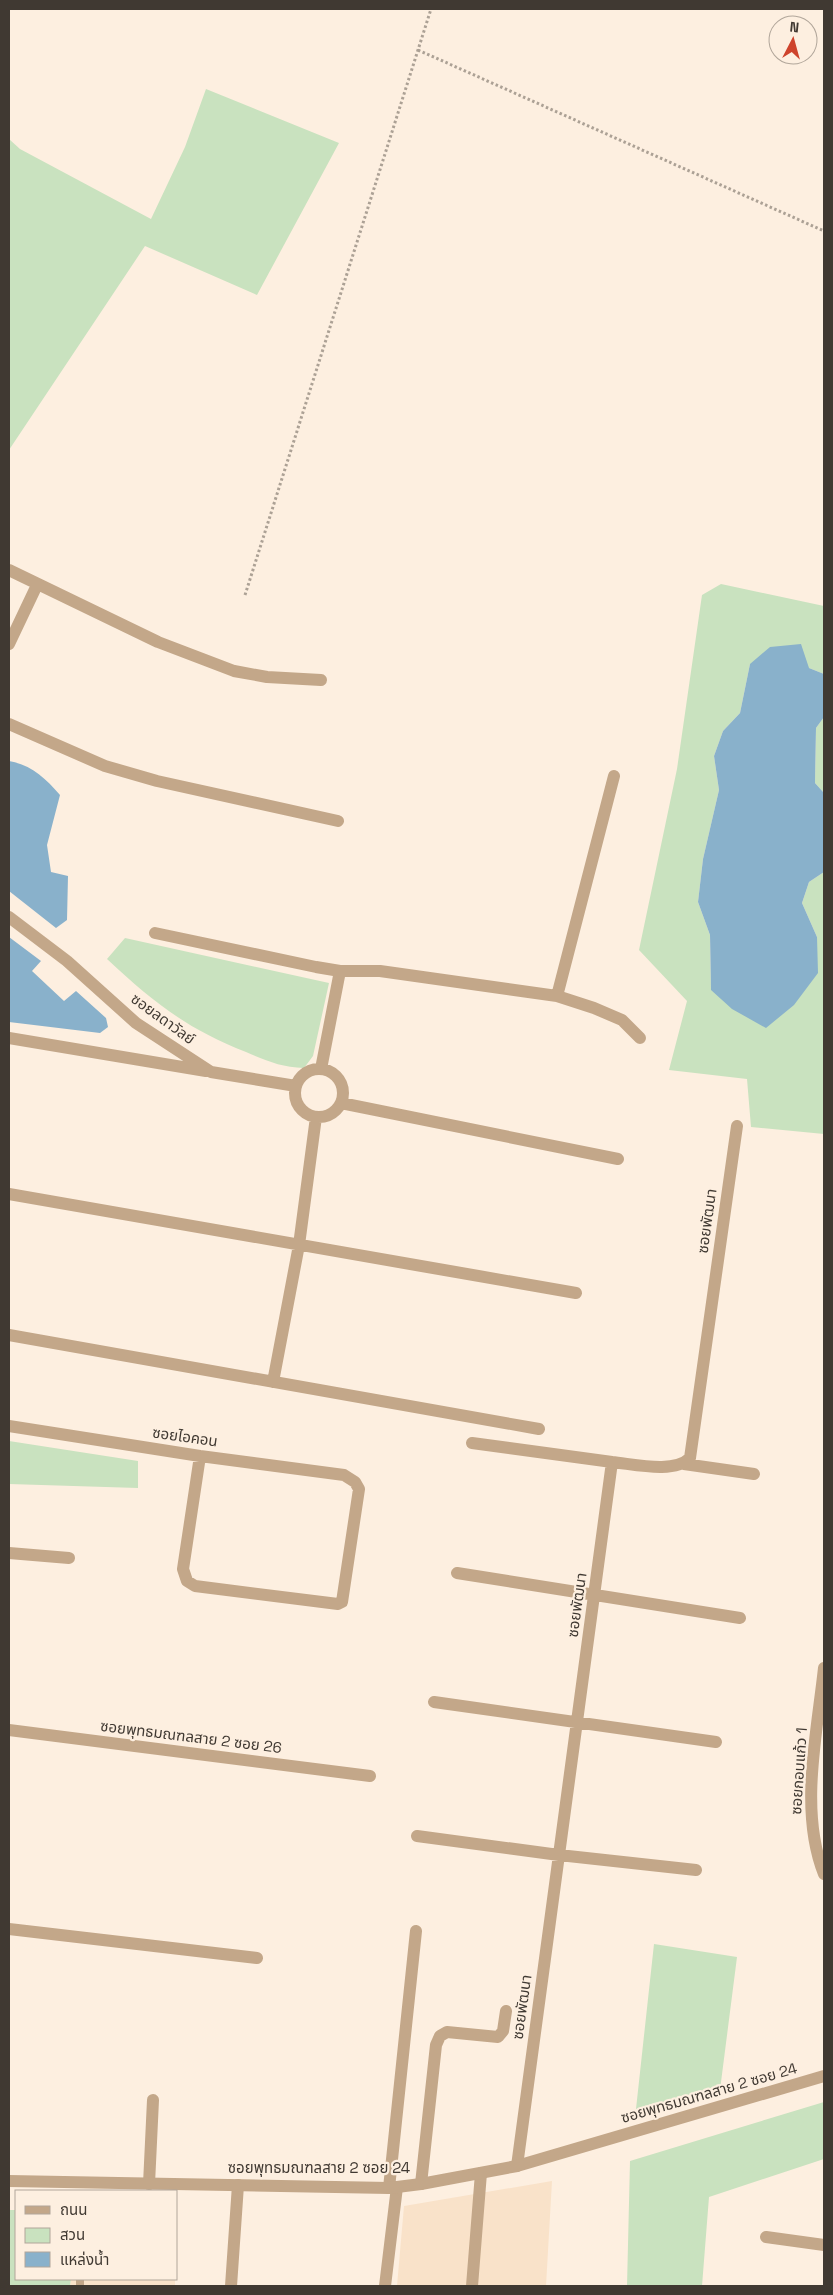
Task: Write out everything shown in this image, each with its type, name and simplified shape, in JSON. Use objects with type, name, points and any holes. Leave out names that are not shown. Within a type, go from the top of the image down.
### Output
[{"type":"street","points":[[9,570],[36,585],[158,642],[234,671],[267,677],[321,680]]},
{"type":"street","points":[[9,644],[36,585]]},
{"type":"street","points":[[9,724],[105,766],[196,790],[338,821]]},
{"type":"street","points":[[557,996],[614,776]]},
{"type":"street","name":"ซอยลดาวัลย์","points":[[9,917],[67,961],[136,1023],[211,1072],[296,1086]]},
{"type":"street","points":[[155,933],[340,971],[380,971],[557,996],[594,1008],[622,1020],[640,1038]]},
{"type":"street","points":[[321,1069],[340,971]]},
{"type":"street","points":[[9,1038],[211,1072]]},
{"type":"street","points":[[321,1069],[329,1071],[338,1079],[343,1096],[341,1104],[328,1115],[316,1117],[302,1110],[297,1102],[296,1086],[302,1076],[309,1071],[321,1069]]},
{"type":"street","points":[[341,1104],[618,1159]]},
{"type":"street","points":[[273,1382],[300,1245],[316,1117]]},
{"type":"street","name":"ซอยพัฒนา","points":[[684,1464],[690,1458],[737,1126]]},
{"type":"street","points":[[9,1194],[576,1293]]},
{"type":"street","points":[[9,1336],[539,1429]]},
{"type":"street","name":"ซอยไอคอน","points":[[9,1426],[200,1456],[344,1475],[355,1482],[359,1489],[342,1602],[338,1604],[195,1586],[187,1581],[183,1569],[200,1456]]},
{"type":"street","points":[[472,1443],[612,1462],[673,1468],[684,1464],[754,1474]]},
{"type":"street","name":"ซอยพัฒนา","points":[[518,2166],[612,1462]]},
{"type":"street","points":[[9,1553],[69,1558]]},
{"type":"street","points":[[457,1573],[740,1618]]},
{"type":"street","name":"ซอยกอบแก้ว 1","points":[[824,1668],[823,1695],[810,1810],[824,1874]]},
{"type":"street","points":[[434,1702],[716,1742]]},
{"type":"street","name":"ซอยพุทธมณฑลสาย 2 ซอย 26","points":[[9,1730],[370,1776]]},
{"type":"street","points":[[417,1836],[559,1855],[696,1870]]},
{"type":"street","points":[[9,1929],[257,1958]]},
{"type":"street","points":[[385,2286],[416,1931]]},
{"type":"street","points":[[421,2184],[436,2045],[440,2036],[447,2032],[498,2038],[503,2031],[506,2012]]},
{"type":"street","name":"ซอยพุทธมณฑลสาย 2 ซอย 24","points":[[9,2181],[85,2187],[149,2184],[170,2188],[238,2185],[393,2187],[421,2184],[518,2166],[824,2076]]},
{"type":"street","points":[[149,2184],[153,2100]]},
{"type":"street","points":[[472,2286],[481,2173]]},
{"type":"street","points":[[231,2286],[238,2185]]},
{"type":"street","points":[[766,2237],[824,2246]]},
{"type":"path","points":[[245,595],[431,9]]},
{"type":"path","points":[[418,50],[824,231]]},
{"type":"shaded area","points":[[552,2181],[546,2286],[397,2286],[404,2206]]},
{"type":"shaded area","points":[[71,2280],[175,2280],[175,2286],[70,2286]]},
{"type":"green space","points":[[206,89],[339,143],[257,295],[145,246],[9,450],[9,139],[20,149],[151,219],[185,147]]},
{"type":"green space","points":[[721,584],[824,606],[824,674],[809,668],[750,664],[740,713],[723,731],[714,756],[719,790],[703,859],[698,902],[710,935],[711,990],[817,937],[802,903],[809,882],[824,872],[824,1134],[751,1127],[747,1079],[669,1070],[687,1001],[639,950],[677,769],[702,595]]},
{"type":"green space","points":[[824,717],[824,793],[815,783],[816,728]]},
{"type":"green space","points":[[125,938],[329,983],[313,1056],[304,1068],[281,1065],[225,1043],[188,1024],[156,1001],[107,959]]},
{"type":"green space","points":[[9,1441],[138,1461],[138,1488],[9,1484]]},
{"type":"green space","points":[[654,1944],[737,1957],[720,2090],[636,2109]]},
{"type":"green space","points":[[824,2102],[824,2159],[709,2197],[702,2286],[627,2286],[630,2161]]},
{"type":"green space","points":[[9,2210],[15,2210],[15,2280],[71,2280],[70,2286],[9,2286]]},
{"type":"water","points":[[801,644],[809,668],[824,674],[824,717],[816,728],[815,783],[824,793],[824,872],[809,882],[802,903],[817,937],[818,973],[794,1005],[766,1028],[732,1009],[711,990],[710,935],[698,902],[703,859],[719,790],[714,756],[723,731],[740,713],[750,664],[770,647]]},
{"type":"water","points":[[9,761],[38,773],[60,795],[47,845],[51,872],[68,876],[67,920],[56,928],[9,891]]},
{"type":"water","points":[[9,937],[41,961],[32,971],[64,1001],[76,991],[106,1018],[108,1027],[100,1033],[9,1022]]}]
